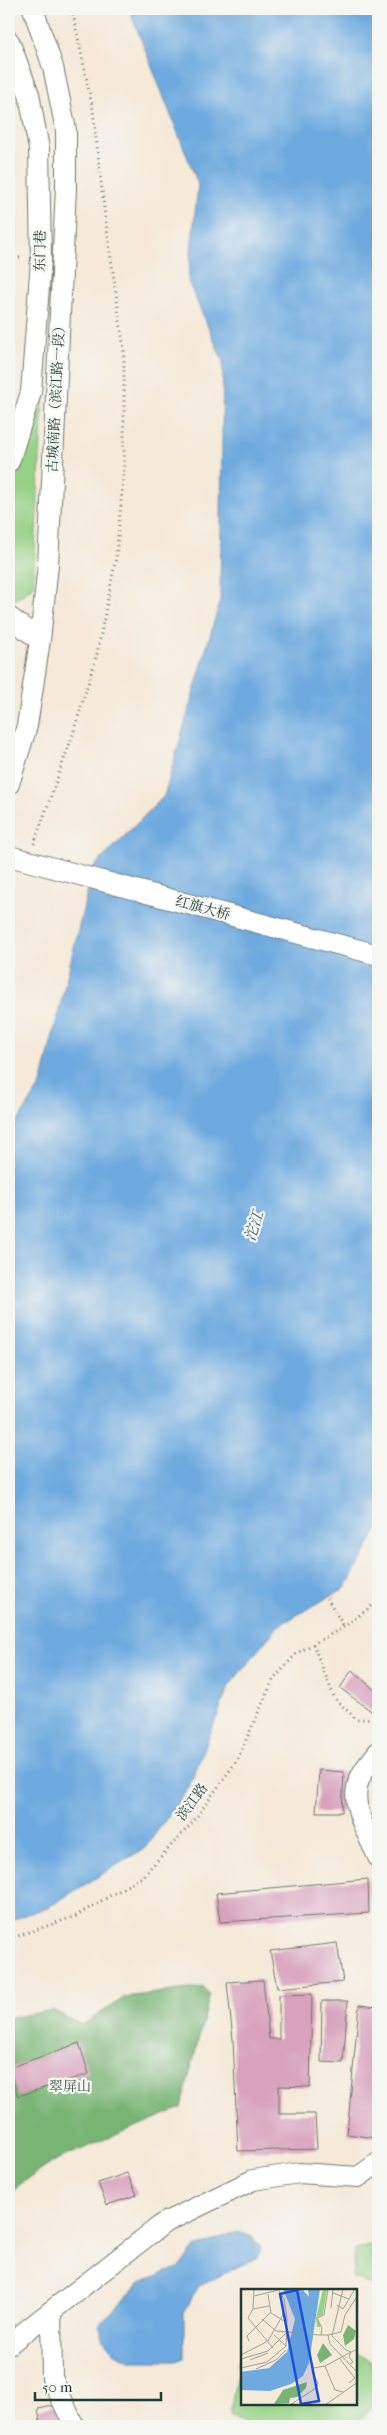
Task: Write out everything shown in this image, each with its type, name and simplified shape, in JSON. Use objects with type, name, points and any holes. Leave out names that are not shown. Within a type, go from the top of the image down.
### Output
[{"type":"street","name":"古城南路（滨江路一段）","points":[[9,784],[28,726],[48,565],[66,198],[66,130],[53,67],[33,9]]},
{"type":"street","name":"东门巷","points":[[9,41],[29,94],[39,149],[41,260],[31,392],[9,462]]},
{"type":"street","points":[[9,617],[40,640]]},
{"type":"street","name":"红旗大桥","points":[[9,856],[378,955]]},
{"type":"street","points":[[378,1752],[361,1775],[355,1796],[360,1816],[378,1857]]},
{"type":"street","points":[[9,2344],[23,2335],[164,2223],[253,2180],[299,2173],[358,2176],[378,2163]]},
{"type":"street","points":[[51,2311],[52,2378],[74,2426]]},
{"type":"path","points":[[28,861],[73,734],[97,654],[116,558],[124,468],[124,350],[104,208],[94,110],[72,9]]},
{"type":"path","points":[[328,1598],[344,1627]]},
{"type":"path","name":"滨江路","points":[[9,1939],[76,1916],[142,1877],[193,1822],[236,1760],[273,1680],[297,1653],[344,1627],[378,1601]]},
{"type":"path","points":[[314,1644],[335,1700],[357,1720],[378,1717]]},
{"type":"green space","points":[[43,401],[33,587],[13,601],[9,599],[9,486],[19,466]]},
{"type":"green space","name":"翠屏山","points":[[203,1987],[210,1994],[181,2108],[58,2159],[19,2185],[9,2200],[9,2018],[52,2010],[82,2025],[125,1997]]},
{"type":"green space","points":[[378,2243],[378,2287],[352,2278],[355,2250]]},
{"type":"green space","points":[[357,2354],[369,2360],[378,2389],[378,2402],[353,2426],[251,2426],[230,2415],[239,2360],[241,2359],[241,2405],[357,2405]]},
{"type":"water","name":"沱江","points":[[129,9],[378,9],[378,1529],[346,1587],[278,1626],[229,1686],[189,1787],[145,1848],[50,1906],[9,1921],[9,1135],[41,1085],[93,868],[164,796],[220,601],[223,361],[188,281],[198,184]]},
{"type":"water","points":[[237,2231],[252,2237],[261,2248],[258,2257],[197,2287],[184,2314],[184,2358],[176,2361],[130,2361],[114,2352],[102,2338],[100,2324],[142,2281],[178,2268],[195,2248]]},
{"type":"building","points":[[352,1670],[378,1693],[378,1708],[374,1713],[340,1688]]},
{"type":"building","points":[[319,1770],[344,1772],[342,1812],[316,1812]]},
{"type":"building","points":[[368,1879],[369,1913],[220,1922],[216,1893]]},
{"type":"building","points":[[337,1943],[343,1982],[277,1988],[270,1951]]},
{"type":"building","points":[[263,1980],[269,2039],[279,2039],[279,1995],[312,1994],[310,2087],[279,2086],[279,2114],[315,2114],[317,2149],[238,2151],[233,2040],[227,1982]]},
{"type":"building","points":[[322,2001],[348,2001],[343,2063],[321,2062]]},
{"type":"building","points":[[359,2005],[378,2007],[378,2106],[376,2138],[347,2134]]},
{"type":"building","points":[[79,2043],[89,2074],[18,2096],[9,2068]]},
{"type":"building","points":[[127,2173],[137,2195],[107,2205],[98,2183]]},
{"type":"building","points":[[64,2404],[68,2426],[41,2426],[38,2409]]}]
